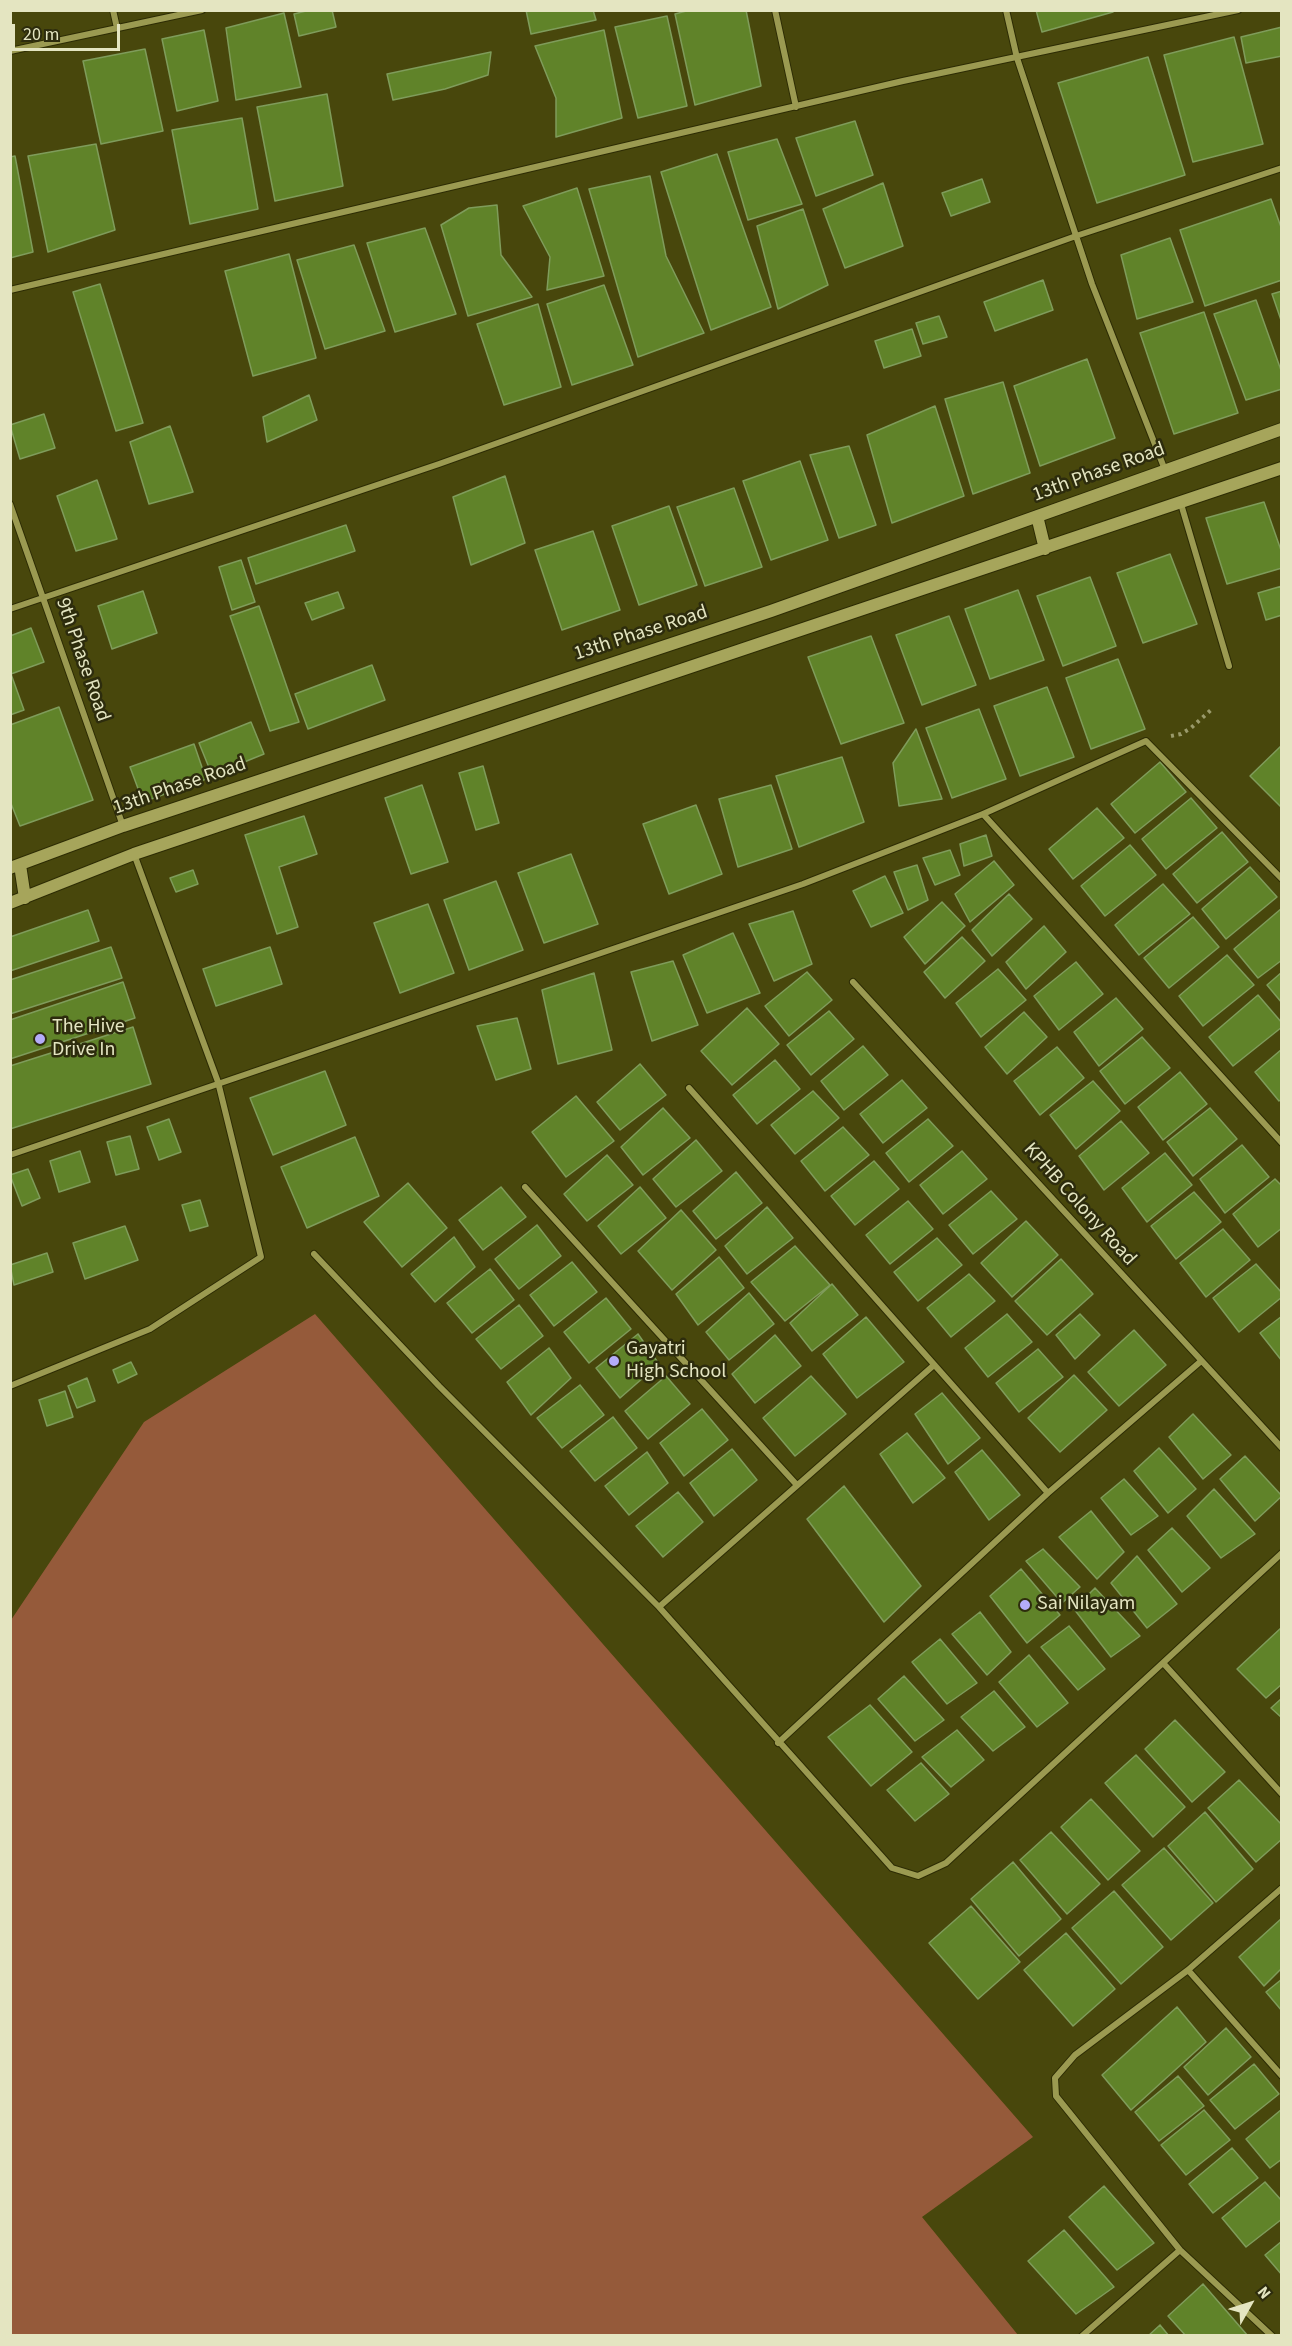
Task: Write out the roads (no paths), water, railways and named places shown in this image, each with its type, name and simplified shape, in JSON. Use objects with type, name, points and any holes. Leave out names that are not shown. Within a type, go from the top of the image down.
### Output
[{"type":"street","points":[[113,10],[117,28]]},
{"type":"street","points":[[10,51],[202,10]]},
{"type":"street","points":[[775,10],[796,107]]},
{"type":"street","points":[[1006,10],[1017,58],[1092,284],[1165,470]]},
{"type":"street","points":[[10,290],[796,107],[1238,10]]},
{"type":"street","points":[[10,609],[439,464],[1076,236],[1281,168]]},
{"type":"street","name":"13th Phase Road","points":[[15,867],[123,826],[771,611],[1281,429]]},
{"type":"street","points":[[10,903],[134,854],[1180,504],[1281,468]]},
{"type":"street","name":"9th Phase Road","points":[[10,504],[123,826]]},
{"type":"street","points":[[1180,504],[1229,666]]},
{"type":"street","points":[[1037,516],[1045,549]]},
{"type":"street","points":[[10,1155],[218,1082],[803,884],[983,814],[1146,741],[1281,879]]},
{"type":"street","points":[[983,814],[1281,1143]]},
{"type":"street","points":[[10,1386],[150,1329],[261,1257],[218,1082],[134,854]]},
{"type":"street","points":[[15,867],[25,898]]},
{"type":"street","name":"KPHB Colony Road","points":[[853,982],[1281,1448]]},
{"type":"street","points":[[688,1088],[1048,1493]]},
{"type":"street","points":[[525,1187],[796,1484]]},
{"type":"street","points":[[314,1254],[439,1386],[659,1607],[892,1868],[918,1876],[946,1863],[1164,1664],[1281,1553]]},
{"type":"street","points":[[778,1743],[1048,1493],[1200,1362]]},
{"type":"street","points":[[659,1607],[796,1484],[934,1365]]},
{"type":"street","points":[[1164,1664],[1281,1794]]},
{"type":"street","points":[[1272,2336],[1180,2250],[1056,2096],[1055,2078],[1075,2055],[1188,1970],[1281,1888]]},
{"type":"street","points":[[1188,1970],[1281,2076]]},
{"type":"street","points":[[1082,2336],[1180,2250]]},
{"type":"place","name":"The Hive Drive In","points":[[40,1039]]},
{"type":"place","name":"Gayatri High School","points":[[614,1361]]},
{"type":"place","name":"Sai Nilayam","points":[[1025,1605]]}]
